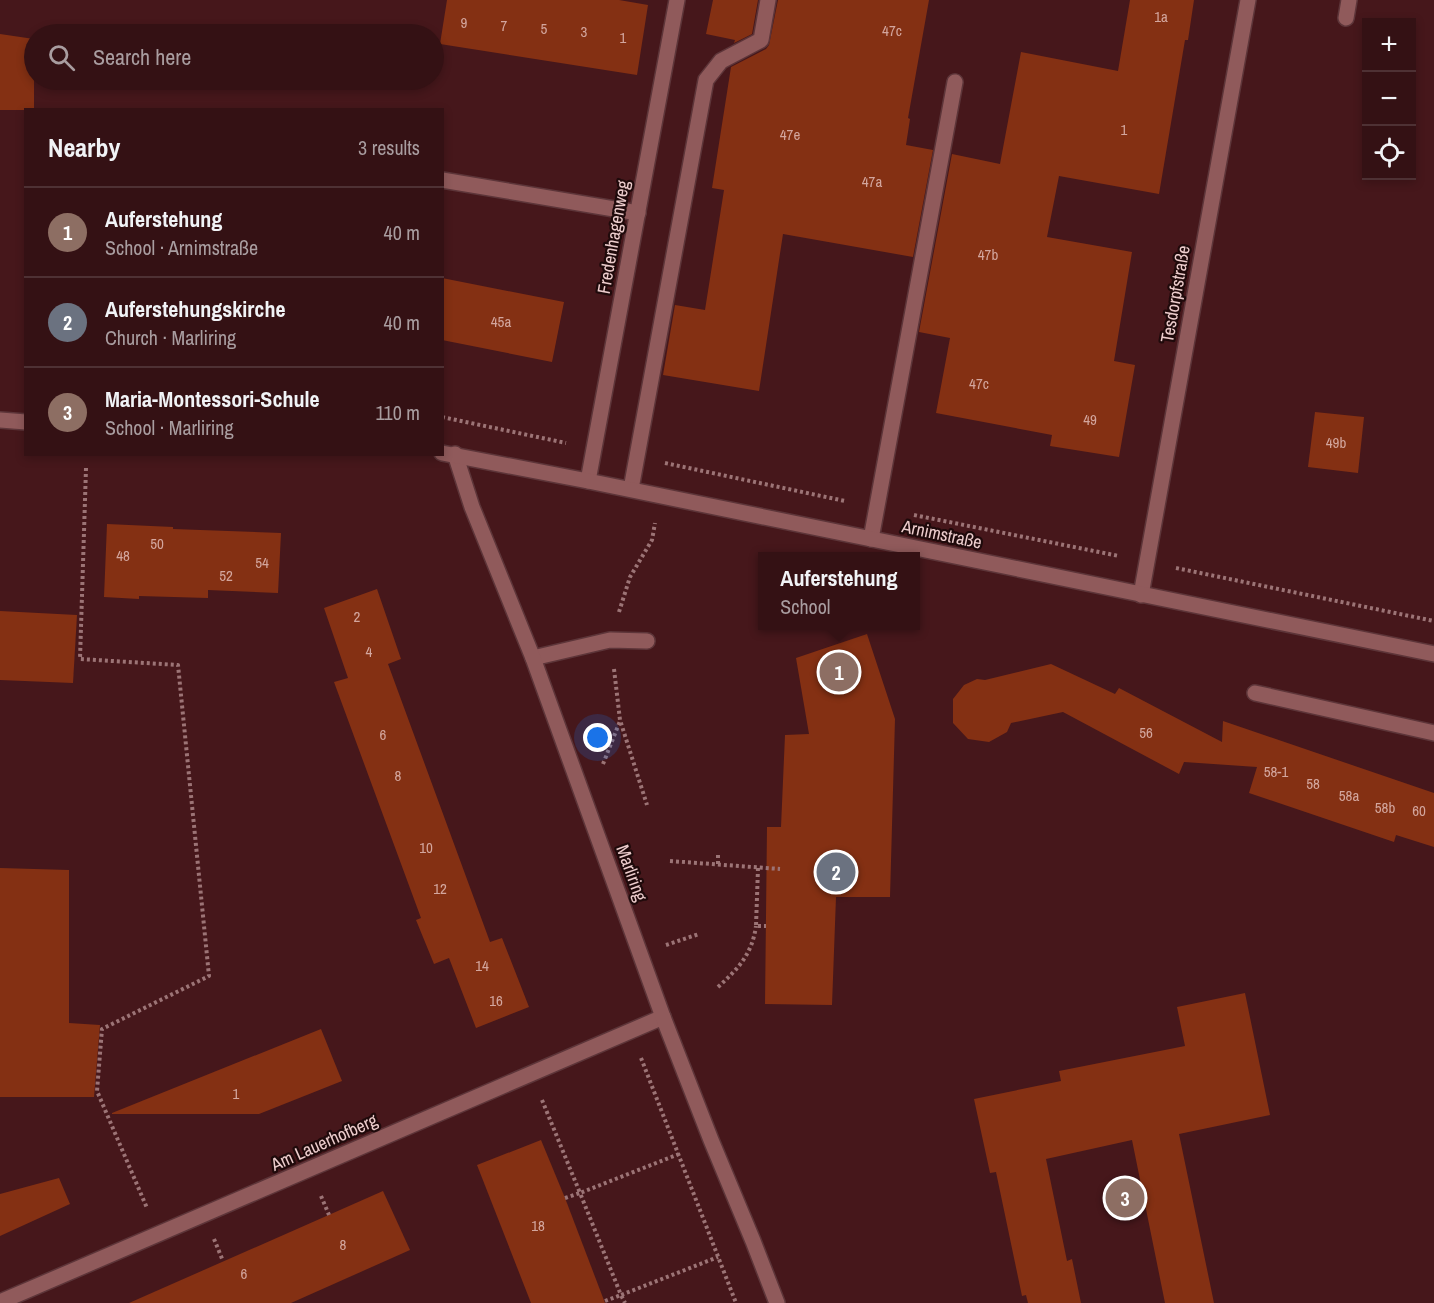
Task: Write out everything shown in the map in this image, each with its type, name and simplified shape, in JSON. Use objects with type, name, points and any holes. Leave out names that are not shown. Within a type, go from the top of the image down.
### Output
[{"type":"street","name":"Fredenhagenweg","points":[[588,481],[677,0]]},
{"type":"street","points":[[631,489],[706,80],[721,61],[761,40],[768,0]]},
{"type":"street","name":"Tesdorpfstraße","points":[[1141,595],[1248,0]]},
{"type":"street","points":[[1346,18],[1349,0]]},
{"type":"street","points":[[871,539],[955,82]]},
{"type":"street","points":[[444,180],[638,213]]},
{"type":"street","points":[[0,420],[24,422]]},
{"type":"street","name":"Arnimstraße","points":[[449,454],[631,489],[1434,654]]},
{"type":"street","name":"Marliring","points":[[449,454],[533,658],[663,1017],[777,1303]]},
{"type":"street","points":[[533,658],[610,640],[646,640]]},
{"type":"street","points":[[1255,693],[1434,733]]},
{"type":"street","name":"Am Lauerhofberg","points":[[0,1302],[663,1017]]},
{"type":"path","points":[[444,417],[594,449]]},
{"type":"path","points":[[637,457],[1434,621]]},
{"type":"path","points":[[86,468],[80,659],[178,665],[208,964],[209,976],[102,1029],[98,1091],[158,1234]]},
{"type":"path","points":[[647,805],[620,720],[610,640],[630,577],[652,540],[660,496]]},
{"type":"path","points":[[718,852],[718,864]]},
{"type":"path","points":[[670,861],[780,869]]},
{"type":"path","points":[[718,987],[732,975],[748,954],[754,940],[758,868]]},
{"type":"path","points":[[756,926],[766,926]]},
{"type":"path","points":[[663,1017],[638,1050],[736,1303]]},
{"type":"path","points":[[531,1072],[625,1303]]},
{"type":"path","points":[[565,1198],[679,1154]]},
{"type":"path","points":[[605,1301],[718,1257]]},
{"type":"building","points":[[447,0],[619,0],[648,5],[637,75],[444,45],[443,24]]},
{"type":"building","points":[[713,0],[758,0],[752,34],[734,43],[735,40],[706,34]]},
{"type":"building","points":[[778,0],[929,0],[908,118],[910,119],[906,145],[933,150],[913,257],[783,234],[759,391],[663,375],[675,305],[705,310],[724,190],[712,188],[731,67],[766,49],[769,45]]},
{"type":"building","points":[[1130,0],[1194,0],[1159,194],[1059,176],[1047,237],[1132,252],[1114,361],[1135,365],[1119,457],[1050,446],[1052,435],[936,413],[950,338],[919,332],[952,154],[1000,164],[1021,52],[1118,71]]},
{"type":"building","points":[[0,34],[24,38],[24,90],[34,90],[34,108],[0,110]]},
{"type":"building","points":[[444,278],[564,302],[552,362],[444,340]]},
{"type":"building","points":[[1315,412],[1364,417],[1358,473],[1308,467]]},
{"type":"building","points":[[107,524],[281,533],[278,593],[208,590],[208,598],[104,597]]},
{"type":"building","points":[[377,589],[401,659],[388,664],[490,942],[502,938],[529,1007],[476,1028],[449,958],[434,964],[416,920],[421,918],[334,682],[348,678],[324,608]]},
{"type":"building","points":[[0,611],[77,615],[73,683],[0,680]]},
{"type":"building","points":[[867,634],[895,719],[890,897],[836,897],[832,1005],[765,1004],[767,827],[781,827],[785,735],[809,734],[796,658]]},
{"type":"building","points":[[1051,664],[1115,694],[1119,688],[1222,742],[1223,721],[1434,793],[1434,847],[1396,835],[1394,842],[1249,793],[1257,767],[1184,762],[1179,774],[1063,712],[1011,723],[1007,732],[989,742],[968,739],[953,723],[953,699],[964,685],[977,679],[985,680]]},
{"type":"building","points":[[0,868],[69,870],[69,1023],[100,1025],[94,1097],[0,1097]]},
{"type":"building","points":[[1245,993],[1270,1115],[1179,1134],[1214,1303],[1165,1303],[1132,1140],[1046,1159],[1067,1261],[1072,1259],[1081,1303],[1028,1303],[1026,1295],[1022,1296],[996,1172],[990,1173],[974,1099],[1061,1081],[1059,1071],[1185,1046],[1177,1007]]},
{"type":"building","points":[[321,1029],[342,1081],[259,1114],[112,1114],[112,1113]]},
{"type":"building","points":[[541,1140],[605,1303],[531,1303],[477,1165]]},
{"type":"building","points":[[59,1178],[70,1204],[0,1236],[0,1194]]},
{"type":"building","points":[[383,1191],[410,1250],[291,1303],[129,1303]]},
{"type":"place","name":"Auferstehung","points":[[839,672]]},
{"type":"place","name":"Auferstehungskirche","points":[[836,872]]},
{"type":"place","name":"Maria-Montessori-Schule","points":[[1125,1198]]}]
